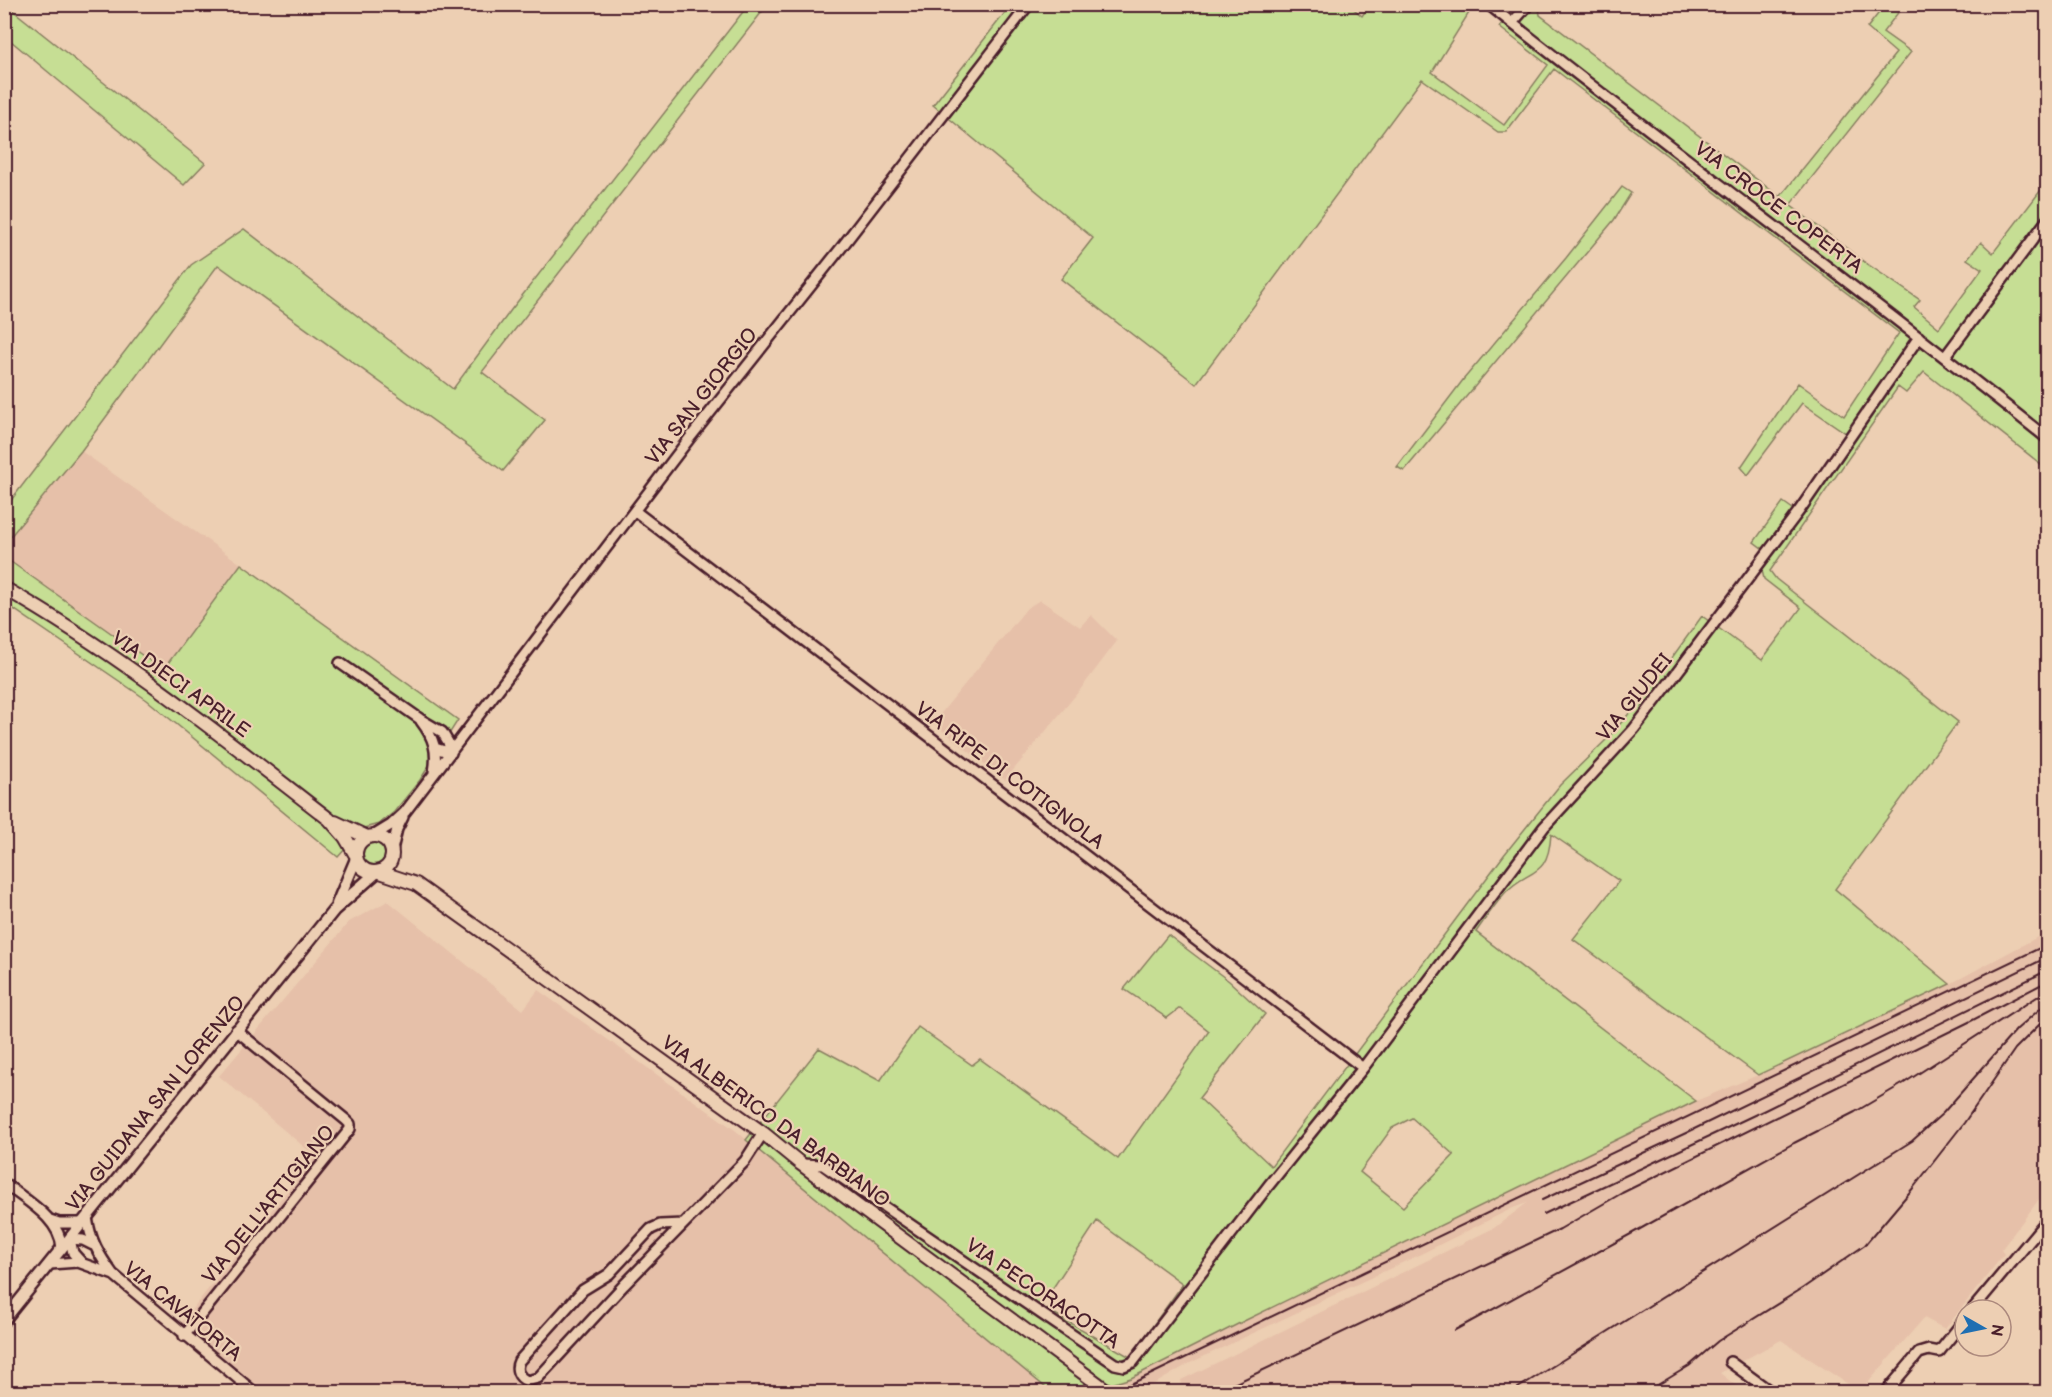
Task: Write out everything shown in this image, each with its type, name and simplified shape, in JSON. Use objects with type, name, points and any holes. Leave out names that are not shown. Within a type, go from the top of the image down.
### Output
[{"type":"main road","name":"VIA DIECI APRILE","points":[[4,588],[34,605],[182,705],[329,819],[345,837],[356,857]]},
{"type":"main road","name":"VIA DIECI APRILE","points":[[329,819],[370,836]]},
{"type":"main road","points":[[370,836],[385,839],[392,852],[389,865],[378,872],[366,871],[358,864],[356,857],[358,844],[370,836]]},
{"type":"main road","name":"VIA ALBERICO DA BARBIANO","points":[[392,852],[416,884],[763,1133],[801,1164],[1106,1390]]},
{"type":"main road","name":"VIA ALBERICO DA BARBIANO","points":[[378,872],[416,884]]},
{"type":"street","name":"VIA SAN GIORGIO","points":[[370,836],[391,825],[405,812],[635,511],[1029,4]]},
{"type":"street","name":"VIA CROCE COPERTA","points":[[1488,4],[1602,95],[1946,357],[2048,439]]},
{"type":"street","points":[[1512,23],[1529,4]]},
{"type":"street","points":[[1946,357],[2048,219]]},
{"type":"street","name":"VIA GIUDEI","points":[[1363,1068],[1544,827],[1634,729],[1663,692],[1799,511],[1919,337]]},
{"type":"street","name":"VIA RIPE DI COTIGNOLA","points":[[635,511],[1363,1068]]},
{"type":"street","points":[[340,663],[442,732],[456,735],[467,732]]},
{"type":"street","points":[[420,719],[432,736],[435,748],[433,776]]},
{"type":"street","points":[[442,732],[451,753]]},
{"type":"street","points":[[435,748],[451,753]]},
{"type":"street","name":"VIA SAN GIORGIO","points":[[392,852],[397,829],[405,812]]},
{"type":"street","points":[[334,910],[356,857]]},
{"type":"street","points":[[334,910],[378,872]]},
{"type":"street","name":"VIA GUIDANA SAN LORENZO","points":[[4,1320],[334,910]]},
{"type":"street","name":"VIA DELL'ARTIGIANO","points":[[184,1336],[350,1129],[348,1122],[236,1030]]},
{"type":"street","name":"VIA PECORACOTTA","points":[[801,1164],[823,1165],[1115,1364],[1124,1366],[1136,1359],[1269,1185],[1363,1068]]},
{"type":"street","points":[[683,1224],[651,1229],[609,1274],[583,1290],[519,1361],[517,1369],[520,1376],[527,1381],[538,1378],[745,1161],[763,1133]]},
{"type":"street","points":[[4,1183],[50,1220],[60,1235],[62,1248]]},
{"type":"street","points":[[1982,1298],[2048,1219]]},
{"type":"street","points":[[50,1220],[58,1223],[85,1220],[93,1245],[114,1275]]},
{"type":"street","points":[[82,1263],[73,1253],[70,1239],[83,1240],[93,1245]]},
{"type":"street","name":"VIA CAVATORTA","points":[[50,1264],[82,1263],[114,1275],[184,1336],[254,1392]]},
{"type":"street","points":[[1886,1392],[1919,1353],[1929,1350],[1939,1352],[1953,1334]]},
{"type":"street","points":[[1730,1362],[1771,1392]]},
{"type":"shaded area","points":[[81,451],[241,564],[164,670],[5,557],[5,543]]},
{"type":"shaded area","points":[[1040,600],[1080,627],[1091,615],[1117,641],[1080,690],[1005,780],[933,723],[1027,608]]},
{"type":"shaded area","points":[[388,901],[523,1010],[538,990],[735,1130],[1051,1392],[265,1392],[181,1323],[315,1156],[219,1076],[349,922]]},
{"type":"shaded area","points":[[2047,932],[2047,1194],[2043,1194],[2001,1250],[2004,1254],[1969,1298],[1953,1298],[1953,1319],[1945,1329],[1924,1318],[1860,1392],[1781,1340],[1720,1373],[1744,1392],[1183,1392],[1181,1380],[1494,1228],[1527,1203],[1190,1363],[1141,1392],[1129,1392],[1115,1383],[1131,1378],[1696,1101],[1758,1075],[1950,984]]},
{"type":"green space","points":[[749,4],[765,8],[482,372],[545,420],[503,471],[218,265],[81,451],[5,543],[5,508],[191,265],[244,229],[453,389],[511,310]]},
{"type":"green space","points":[[1348,4],[1362,16],[1370,5],[1468,5],[1472,8],[1432,72],[1504,125],[1548,65],[1499,27],[1517,5],[1541,5],[1540,15],[1780,197],[1896,53],[1867,28],[1885,5],[1904,5],[1883,32],[1911,52],[1790,205],[1863,261],[1920,300],[1914,307],[1939,328],[1982,269],[1967,259],[1981,242],[1993,253],[2047,182],[2047,469],[1924,372],[1906,393],[1898,387],[1770,571],[1776,579],[1958,722],[1835,889],[1950,984],[1758,1075],[1573,939],[1619,881],[1551,834],[1546,859],[1541,867],[1504,894],[1476,932],[1696,1101],[1131,1378],[1097,1392],[1051,1392],[746,1140],[819,1048],[880,1081],[918,1027],[972,1065],[980,1059],[1118,1159],[1209,1031],[1180,1008],[1167,1018],[1124,989],[1168,935],[1229,981],[1265,1014],[1199,1098],[1271,1166],[1504,855],[1560,785],[1608,738],[1645,695],[1702,616],[1762,660],[1801,608],[1764,579],[1762,570],[1771,555],[1754,542],[1783,502],[1793,509],[1847,434],[1802,403],[1748,475],[1741,467],[1798,383],[1844,416],[1899,333],[1554,69],[1506,132],[1498,132],[1422,79],[1196,384],[1061,279],[1093,238],[933,105],[1011,5]],"holes":[[[1412,1118],[1454,1155],[1403,1207],[1360,1172],[1392,1128]],[[1097,1221],[1183,1284],[1130,1357],[1041,1306]]]},
{"type":"green space","points":[[4,5],[205,163],[184,185],[5,36]]},
{"type":"green space","points":[[1622,187],[1631,193],[1614,220],[1404,471],[1397,467],[1463,380],[1566,258]]},
{"type":"green space","points":[[4,557],[163,670],[241,564],[458,720],[420,780],[394,812],[379,824],[364,828],[338,857],[147,700],[5,603]]},
{"type":"green space","points":[[373,842],[381,846],[385,854],[381,862],[373,866],[365,862],[361,854],[365,846]]},
{"type":"railway","points":[[1114,1392],[2048,944]]},
{"type":"railway","points":[[1542,1200],[1686,1133],[2048,957]]},
{"type":"railway","points":[[1544,1214],[1765,1110],[2048,970]]},
{"type":"railway","points":[[1217,1392],[1560,1229],[1622,1193],[2048,981]]},
{"type":"railway","points":[[1455,1330],[1794,1143],[1855,1112],[2040,995]]},
{"type":"railway","points":[[1518,1388],[1912,1141],[1943,1113],[2017,1029],[2048,1002]]},
{"type":"railway","points":[[1646,1392],[1689,1366],[1718,1341],[1803,1288],[1865,1245],[1964,1123],[2015,1049],[2048,1016]]}]
